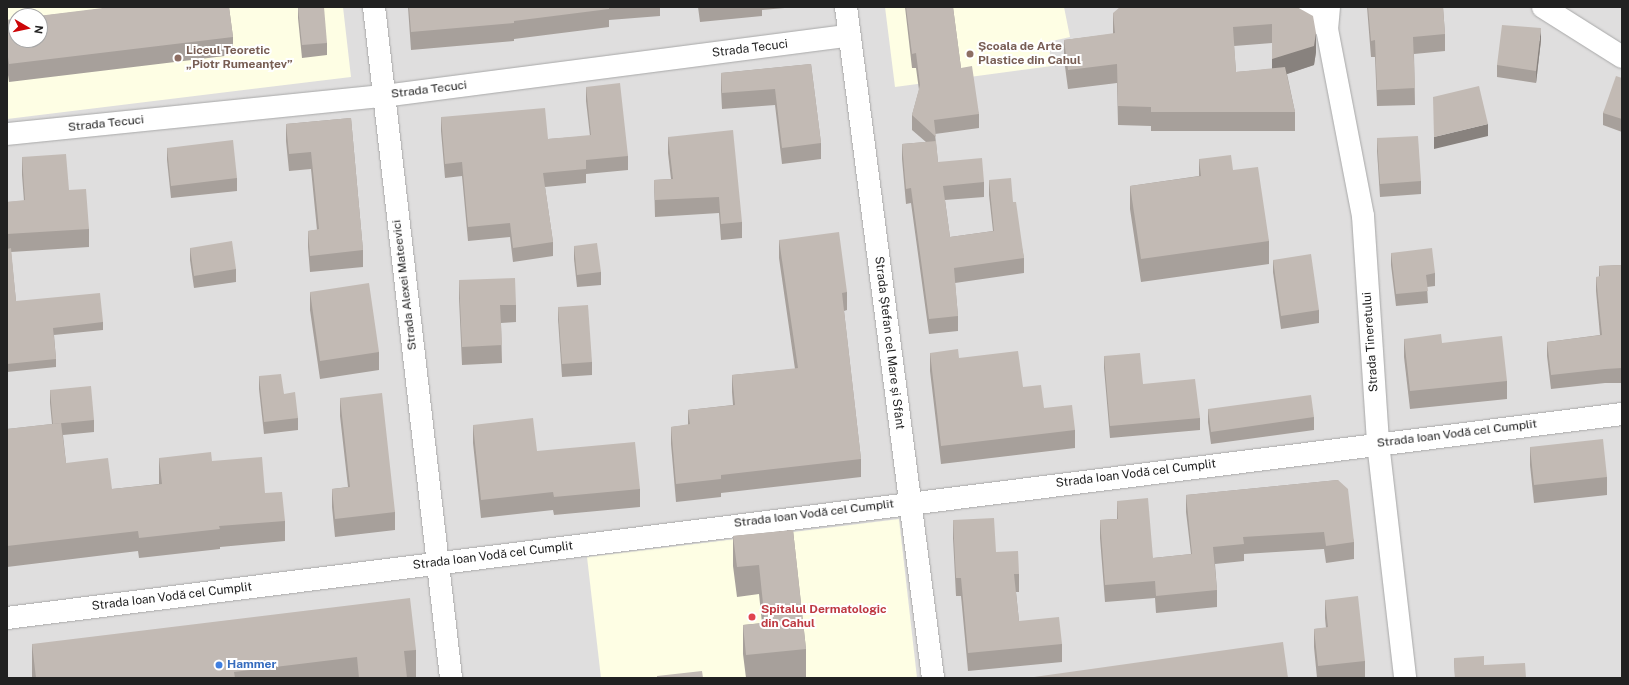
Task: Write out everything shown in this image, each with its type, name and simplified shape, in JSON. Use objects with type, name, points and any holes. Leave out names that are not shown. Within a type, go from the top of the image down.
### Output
[{"type":"street","name":"Strada Alexei Mateevici","points":[[374,7],[451,678]]},
{"type":"street","name":"Strada Ștefan cel Mare și Sfânt","points":[[846,7],[933,678]]},
{"type":"street","points":[[1307,7],[1327,29]]},
{"type":"street","name":"Strada Tineretului","points":[[1329,7],[1327,29],[1363,216],[1378,443],[1392,553],[1405,678]]},
{"type":"street","points":[[1543,7],[1622,57]]},
{"type":"street","name":"Strada Tecuci","points":[[7,134],[384,96],[849,36]]},
{"type":"street","name":"Strada Ioan Vodă cel Cumplit","points":[[7,618],[910,502],[1622,414]]},
{"type":"shaded area","points":[[7,7],[1622,7],[1622,678],[7,678]]},
{"type":"shaded area","name":"Liceul Teoretic „Piotr Rumeanțev”","points":[[7,7],[343,7],[351,77],[7,119]]},
{"type":"shaded area","name":"Școala de Arte Plastice din Cahul","points":[[885,7],[1064,7],[1070,37],[1048,42],[1052,66],[895,87]]},
{"type":"shaded area","name":"Spitalul Dermatologic din Cahul","points":[[899,519],[917,678],[601,678],[587,557]]},
{"type":"building","points":[[111,7],[229,7],[233,37],[9,64],[7,50],[7,20],[8,48],[48,48],[48,15]]},
{"type":"building","points":[[298,7],[324,7],[327,43],[302,45]]},
{"type":"building","points":[[409,7],[609,7],[609,9],[514,21],[514,23],[411,32]]},
{"type":"building","points":[[906,7],[953,7],[961,68],[972,66],[979,114],[934,120],[936,137],[912,115],[920,85],[916,53],[912,54]]},
{"type":"building","points":[[1120,7],[1297,7],[1313,16],[1316,33],[1314,46],[1272,59],[1272,24],[1233,27],[1236,72],[1285,67],[1295,112],[1151,112],[1151,107],[1118,106],[1117,64],[1068,70],[1064,40],[1115,33],[1113,13]]},
{"type":"building","points":[[1368,7],[1443,7],[1445,34],[1413,37],[1415,88],[1377,90],[1375,40],[1371,41]]},
{"type":"building","points":[[1502,25],[1541,28],[1536,71],[1497,65]]},
{"type":"building","points":[[811,64],[821,143],[782,148],[775,89],[722,93],[721,73]]},
{"type":"building","points":[[1616,76],[1622,78],[1622,119],[1603,113]]},
{"type":"building","points":[[620,83],[628,156],[586,160],[586,169],[543,173],[553,242],[513,248],[510,223],[468,227],[462,162],[445,164],[441,117],[545,108],[548,139],[591,135],[586,87]]},
{"type":"building","points":[[1479,86],[1488,124],[1434,137],[1433,97]]},
{"type":"building","points":[[351,118],[363,250],[310,256],[308,231],[319,229],[311,152],[289,154],[286,124]]},
{"type":"building","points":[[733,130],[742,222],[721,224],[719,197],[655,200],[654,180],[673,179],[668,137]]},
{"type":"building","points":[[1418,136],[1421,181],[1380,184],[1377,138]]},
{"type":"building","points":[[233,140],[237,178],[171,186],[167,148]]},
{"type":"building","points":[[936,141],[938,162],[982,158],[984,182],[943,186],[950,237],[994,231],[989,180],[1011,178],[1013,202],[1016,202],[1024,258],[954,268],[958,316],[929,319],[911,188],[906,189],[902,144]]},
{"type":"building","points":[[66,154],[69,190],[86,189],[89,229],[7,234],[7,202],[25,200],[22,157]]},
{"type":"building","points":[[1231,155],[1233,170],[1258,167],[1269,241],[1141,259],[1130,186],[1201,176],[1199,159]]},
{"type":"building","points":[[839,232],[847,292],[842,293],[861,459],[721,475],[721,479],[676,484],[671,427],[690,424],[688,410],[735,405],[732,375],[798,368],[779,240]]},
{"type":"building","points":[[232,241],[236,269],[194,276],[190,248]]},
{"type":"building","points":[[597,243],[601,272],[577,275],[574,246]]},
{"type":"building","points":[[11,248],[16,301],[100,293],[103,322],[53,328],[56,359],[7,364],[7,249]]},
{"type":"building","points":[[1432,248],[1435,273],[1426,275],[1428,291],[1396,294],[1391,253]]},
{"type":"building","points":[[1311,254],[1319,310],[1281,316],[1273,260]]},
{"type":"building","points":[[1622,265],[1622,368],[1551,375],[1547,342],[1602,335],[1596,277],[1600,276],[1599,266]]},
{"type":"building","points":[[515,278],[516,305],[500,305],[502,345],[462,347],[459,280]]},
{"type":"building","points":[[369,283],[379,352],[320,361],[310,292]]},
{"type":"building","points":[[588,305],[592,362],[562,364],[558,307]]},
{"type":"building","points":[[1441,334],[1442,343],[1502,336],[1507,381],[1410,391],[1404,339]]},
{"type":"building","points":[[958,349],[959,358],[1018,351],[1023,387],[1041,385],[1044,408],[1072,405],[1075,430],[941,446],[930,353]]},
{"type":"building","points":[[1140,353],[1143,384],[1195,379],[1200,418],[1110,426],[1104,356]]},
{"type":"building","points":[[281,374],[284,394],[295,392],[298,418],[264,422],[259,376]]},
{"type":"building","points":[[91,386],[94,420],[53,424],[50,390]]},
{"type":"building","points":[[382,393],[395,512],[335,519],[332,489],[350,487],[340,398]]},
{"type":"building","points":[[1311,395],[1314,417],[1211,432],[1208,409]]},
{"type":"building","points":[[533,418],[537,451],[635,442],[640,489],[554,497],[553,492],[481,500],[473,425]]},
{"type":"building","points":[[61,423],[66,463],[108,458],[112,489],[162,484],[159,458],[211,452],[212,461],[262,457],[265,493],[282,492],[285,521],[219,526],[220,529],[139,538],[138,531],[7,546],[7,429]]},
{"type":"building","points":[[1603,439],[1607,477],[1534,485],[1530,447]]},
{"type":"building","points":[[1338,480],[1348,489],[1354,542],[1326,546],[1324,532],[1243,537],[1244,544],[1213,547],[1217,590],[1156,596],[1155,581],[1105,585],[1100,520],[1118,519],[1117,501],[1148,498],[1153,558],[1192,554],[1186,495]]},
{"type":"building","points":[[994,518],[996,552],[1018,551],[1019,574],[1014,574],[1019,621],[1059,617],[1062,644],[968,653],[961,578],[956,578],[953,520]]},
{"type":"building","points":[[793,530],[806,649],[746,655],[743,625],[765,623],[759,565],[737,567],[733,536]]},
{"type":"building","points":[[1358,596],[1365,661],[1318,666],[1314,629],[1328,627],[1325,600]]},
{"type":"building","points":[[410,598],[416,650],[404,651],[407,678],[359,678],[357,657],[234,672],[235,678],[36,678],[32,644]]},
{"type":"building","points":[[1283,642],[1288,678],[1027,678]]},
{"type":"building","points":[[1484,656],[1484,665],[1525,663],[1526,678],[1455,678],[1454,658]]},
{"type":"building","points":[[702,671],[703,678],[657,678],[657,676]]},
{"type":"place","name":"Școala de Arte Plastice din Cahul","points":[[970,54]]},
{"type":"place","name":"Liceul Teoretic „Piotr Rumeanțev”","points":[[178,58]]},
{"type":"place","name":"Spitalul Dermatologic din Cahul","points":[[752,617]]},
{"type":"place","name":"Hammer","points":[[219,665]]}]
